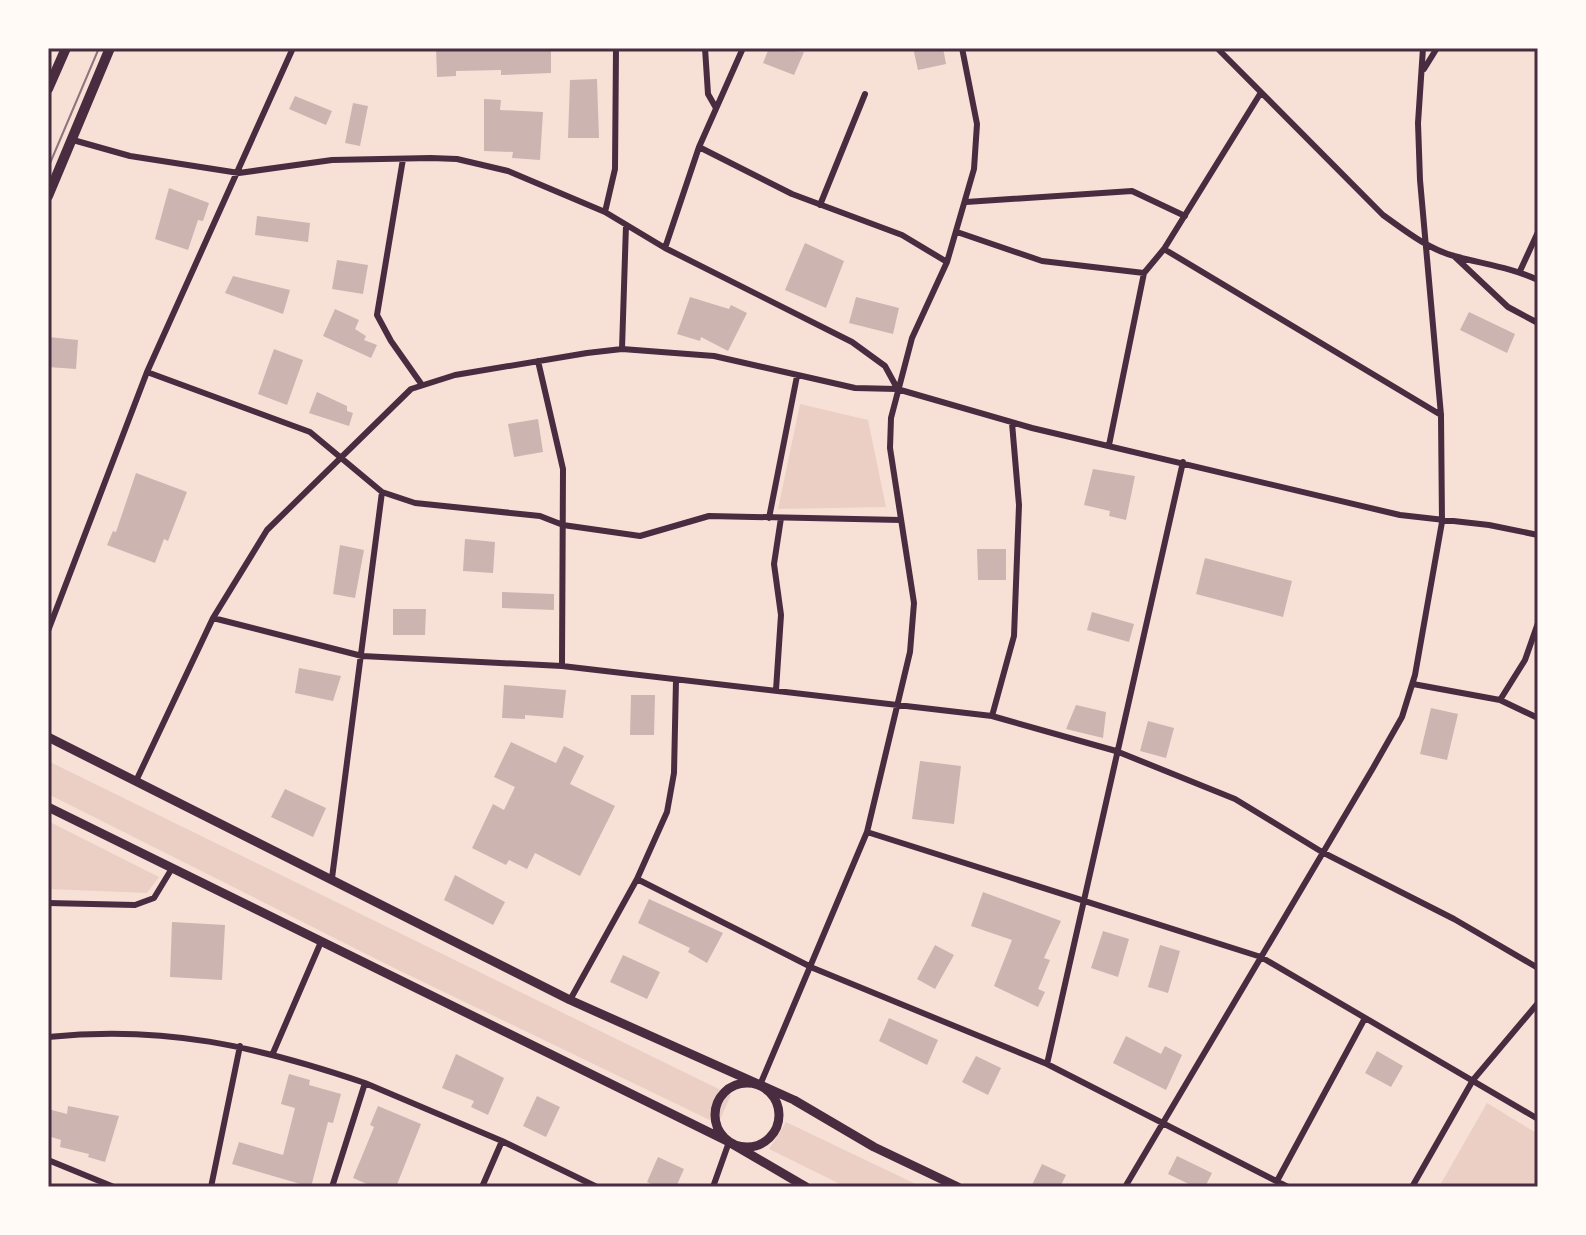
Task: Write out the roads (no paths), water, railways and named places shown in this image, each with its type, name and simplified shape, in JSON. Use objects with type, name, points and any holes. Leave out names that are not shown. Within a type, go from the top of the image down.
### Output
[{"type":"main road","points":[[48,89],[66,48]]},
{"type":"main road","points":[[48,196],[110,48]]},
{"type":"main road","points":[[48,737],[570,1000],[760,1085],[958,1187]]},
{"type":"main road","points":[[48,807],[729,1142],[806,1187]]},
{"type":"main road","points":[[739,1083],[760,1085],[775,1100],[779,1110],[775,1131],[769,1139],[749,1147],[729,1142],[716,1125],[716,1104],[721,1094],[739,1083]]},
{"type":"street","points":[[48,631],[147,372],[293,48]]},
{"type":"street","points":[[605,212],[615,169],[616,48]]},
{"type":"street","points":[[705,48],[708,94],[716,108]]},
{"type":"street","points":[[665,248],[699,147],[743,48]]},
{"type":"street","points":[[760,1085],[813,968],[867,832],[910,652],[914,603],[890,448],[897,389],[912,338],[947,262],[974,169],[977,124],[962,48]]},
{"type":"street","points":[[1217,48],[1383,215],[1426,243],[1453,256],[1508,307],[1538,323]]},
{"type":"street","points":[[1125,1187],[1402,717],[1413,684],[1442,522],[1441,415],[1418,123],[1423,48]]},
{"type":"street","points":[[1422,71],[1437,48]]},
{"type":"street","points":[[820,205],[865,94]]},
{"type":"street","points":[[1109,445],[1144,273],[1164,249],[1260,94]]},
{"type":"street","points":[[73,140],[130,156],[239,173],[332,160],[457,159],[483,164],[543,183],[605,212],[665,248],[852,342],[885,366],[897,389]]},
{"type":"street","points":[[699,147],[820,205],[902,235],[947,262]]},
{"type":"street","points":[[403,159],[377,315],[422,385]]},
{"type":"street","points":[[966,202],[1132,191],[1185,216]]},
{"type":"street","points":[[622,349],[626,225]]},
{"type":"street","points":[[957,232],[1042,261],[1144,273]]},
{"type":"street","points":[[1520,271],[1538,232]]},
{"type":"street","points":[[1164,249],[1441,415]]},
{"type":"street","points":[[1453,256],[1481,259],[1538,280]]},
{"type":"street","points":[[136,781],[213,618],[267,530],[411,389],[455,375],[622,349],[714,356],[855,388],[897,389],[1012,423],[1400,515],[1489,525],[1538,535]]},
{"type":"street","points":[[538,361],[563,469],[562,666]]},
{"type":"street","points":[[147,372],[310,432],[382,492],[415,503],[540,516],[563,525],[640,536],[709,516],[901,520]]},
{"type":"street","points":[[769,518],[797,376]]},
{"type":"street","points":[[992,716],[1015,624],[1019,505],[1012,423]]},
{"type":"street","points":[[1047,1064],[1183,462]]},
{"type":"street","points":[[332,878],[382,492]]},
{"type":"street","points":[[776,690],[781,615],[774,564],[781,518]]},
{"type":"street","points":[[213,618],[362,656],[562,666],[992,716],[1116,751],[1235,799],[1322,852],[1454,919],[1538,968]]},
{"type":"street","points":[[1500,700],[1525,660],[1538,623]]},
{"type":"street","points":[[570,1000],[637,879],[667,812],[672,786],[676,680]]},
{"type":"street","points":[[1413,684],[1500,700],[1538,718]]},
{"type":"street","points":[[867,832],[1261,957],[1538,1119]]},
{"type":"street","points":[[48,903],[135,905],[154,898],[171,870]]},
{"type":"street","points":[[637,879],[813,968],[1047,1064],[1288,1187]]},
{"type":"street","points":[[273,1053],[321,942]]},
{"type":"street","points":[[1412,1187],[1473,1080],[1538,1003]]},
{"type":"street","points":[[1277,1181],[1365,1018]]},
{"type":"street","points":[[48,1037],[86,1033],[191,1036],[273,1053],[365,1083],[502,1141],[597,1187]]},
{"type":"street","points":[[211,1187],[240,1046]]},
{"type":"street","points":[[332,1187],[365,1083]]},
{"type":"street","points":[[482,1187],[502,1141]]},
{"type":"street","points":[[713,1187],[729,1142]]},
{"type":"street","points":[[48,1160],[114,1187]]},
{"type":"tram line","points":[[48,168],[99,48]]}]
